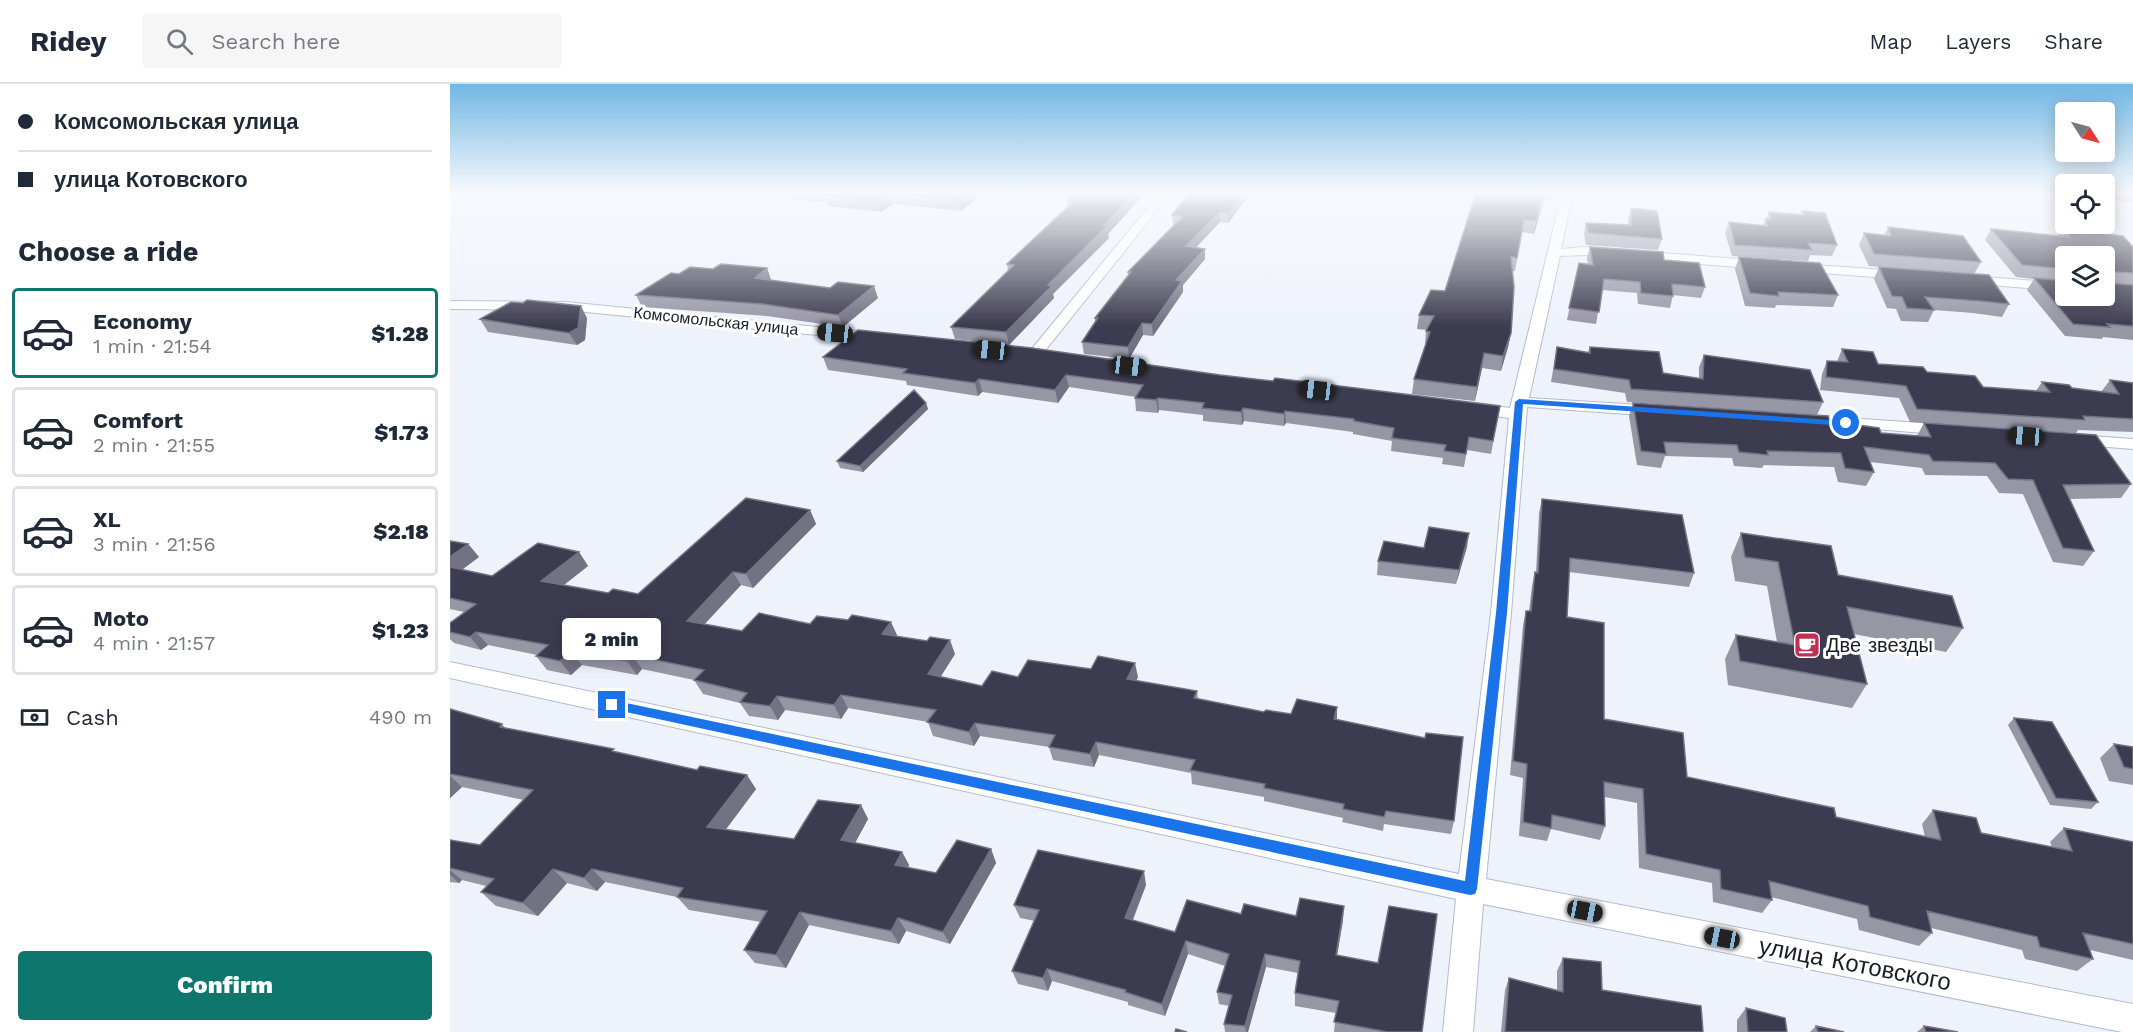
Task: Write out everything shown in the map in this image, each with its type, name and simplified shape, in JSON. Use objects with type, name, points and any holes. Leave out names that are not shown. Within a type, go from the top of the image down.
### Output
[{"type":"street","points":[[1035,354],[1130,237]]},
{"type":"street","points":[[1458,1032],[1470,889],[1501,613],[1518,408],[1557,237]]},
{"type":"street","points":[[1555,246],[1584,251],[1910,276]]},
{"type":"street","points":[[1958,279],[2055,286]]},
{"type":"street","name":"Комсомольская улица","points":[[450,305],[566,306],[896,339]]},
{"type":"street","points":[[1454,406],[1669,411]]},
{"type":"street","points":[[1810,421],[1964,431]]},
{"type":"street","points":[[2054,438],[2133,444]]},
{"type":"street","name":"улица Котовского","points":[[450,670],[1470,889],[2133,1019]]},
{"type":"building","points":[[1035,237],[1096,237],[1048,285],[1052,286],[1006,332],[951,327],[1014,265],[1007,264]]},
{"type":"building","points":[[1162,237],[1195,237],[1186,246],[1205,249],[1176,280],[1182,281],[1152,324],[1142,323],[1128,347],[1082,342],[1098,318],[1095,318],[1131,272],[1128,272]]},
{"type":"building","points":[[1462,237],[1521,237],[1517,258],[1511,257],[1514,287],[1511,333],[1503,356],[1484,353],[1477,387],[1414,379],[1430,332],[1426,331],[1434,316],[1419,315],[1431,290],[1445,291]]},
{"type":"building","points":[[1733,237],[1834,237],[1837,245],[1808,243],[1812,250],[1735,245]]},
{"type":"building","points":[[1866,237],[1964,237],[1981,262],[1874,254]]},
{"type":"building","points":[[1998,237],[2124,237],[2133,247],[2133,273],[2115,272],[2115,246],[2055,246],[2055,268],[2022,265]]},
{"type":"building","points":[[1590,247],[1663,252],[1664,260],[1699,263],[1705,287],[1672,284],[1673,296],[1641,293],[1640,282],[1604,279],[1599,312],[1569,308],[1579,263],[1593,265]]},
{"type":"building","points":[[1739,257],[1820,263],[1838,295],[1778,292],[1779,296],[1750,293]]},
{"type":"building","points":[[721,264],[767,268],[755,278],[830,288],[838,282],[874,286],[838,315],[762,304],[636,295],[671,273],[679,274],[690,267],[713,269]]},
{"type":"building","points":[[1879,267],[1989,275],[2009,304],[1925,297],[1934,310],[1907,308],[1902,297],[1892,296]]},
{"type":"building","points":[[2034,278],[2055,280],[2055,303]]},
{"type":"building","points":[[2115,283],[2133,285],[2133,326],[2073,324],[2058,306],[2115,306]]},
{"type":"building","points":[[527,300],[581,306],[578,328],[569,333],[480,319],[511,302],[523,303]]},
{"type":"building","points":[[858,330],[1032,348],[1220,375],[1273,381],[1275,378],[1500,406],[1493,441],[1469,437],[1466,454],[1444,451],[1446,445],[1392,438],[1394,428],[1354,421],[1354,419],[1285,411],[1284,414],[1243,408],[1241,412],[1202,408],[1204,403],[1135,398],[1143,385],[1066,375],[1055,390],[979,379],[975,383],[903,373],[907,369],[823,357]]},
{"type":"building","points":[[1557,347],[1590,353],[1590,347],[1659,352],[1663,373],[1703,379],[1704,355],[1810,370],[1823,402],[1631,389],[1629,380],[1554,369]]},
{"type":"building","points":[[1842,349],[1873,352],[1878,364],[1923,367],[1927,372],[1975,376],[1983,387],[2050,392],[2042,382],[2119,394],[2110,380],[2133,383],[2133,419],[2083,416],[2085,420],[1917,409],[1906,386],[1826,377],[1827,361],[1848,362]]},
{"type":"building","points":[[914,390],[926,403],[860,466],[837,461]]},
{"type":"building","points":[[1633,403],[1828,416],[1830,421],[1879,428],[1881,433],[1931,437],[1924,423],[2096,435],[2131,484],[2063,485],[2094,551],[2063,548],[2033,480],[2008,479],[1995,463],[1933,461],[1929,455],[1864,447],[1874,472],[1845,468],[1841,453],[1767,451],[1768,455],[1739,452],[1737,445],[1664,442],[1666,454],[1641,451]]},
{"type":"building","points":[[746,498],[810,510],[746,574],[733,572],[687,621],[742,631],[759,613],[810,624],[817,616],[848,620],[852,615],[891,622],[882,634],[927,641],[930,637],[950,640],[928,674],[982,686],[992,671],[1018,677],[1028,660],[1091,669],[1098,656],[1135,663],[1127,679],[1197,691],[1194,698],[1264,712],[1266,710],[1291,714],[1297,699],[1337,707],[1334,719],[1425,738],[1426,733],[1463,737],[1454,821],[1386,811],[1384,817],[1343,809],[1344,804],[1264,788],[1265,784],[1190,770],[1195,760],[1096,742],[1090,754],[1049,747],[1055,735],[975,723],[969,732],[927,722],[936,710],[841,695],[834,705],[777,696],[770,706],[740,702],[747,693],[694,680],[704,670],[632,655],[627,661],[571,652],[560,661],[536,656],[548,645],[476,632],[470,637],[450,632],[450,623],[476,604],[450,598],[450,567],[492,576],[538,543],[579,552],[541,581],[608,593],[613,589],[638,594]]},
{"type":"building","points":[[1542,499],[1682,515],[1694,573],[1570,558],[1567,617],[1604,623],[1604,719],[1683,733],[1687,777],[1834,808],[1836,817],[1941,840],[1933,810],[1976,818],[1981,833],[2072,851],[2064,828],[2133,842],[2133,944],[2083,933],[2093,959],[2040,947],[2037,937],[1927,911],[1932,933],[1870,917],[1868,906],[1769,881],[1772,900],[1721,889],[1720,870],[1646,854],[1643,789],[1604,782],[1605,826],[1552,815],[1551,828],[1523,822],[1527,764],[1513,761],[1526,611],[1531,611],[1535,572],[1538,573]]},
{"type":"building","points":[[1429,527],[1469,533],[1459,570],[1378,561],[1384,541],[1424,548]]},
{"type":"building","points":[[1741,533],[1831,546],[1838,575],[1952,596],[1963,628],[1847,607],[1867,684],[1740,661],[1736,635],[1795,645],[1778,562],[1745,557]]},
{"type":"building","points":[[450,541],[468,544],[450,557]]},
{"type":"building","points":[[450,709],[502,724],[500,727],[614,749],[612,751],[697,770],[700,766],[747,775],[707,827],[794,839],[818,800],[861,805],[841,840],[902,852],[895,865],[936,873],[957,840],[991,849],[943,932],[898,918],[891,931],[800,912],[776,955],[744,950],[767,911],[677,897],[683,888],[592,869],[584,878],[553,869],[523,903],[481,892],[494,879],[450,868],[450,840],[480,845],[533,790],[450,774]]},
{"type":"building","points":[[2014,718],[2052,722],[2098,802],[2056,798]]},
{"type":"building","points":[[2114,744],[2133,747],[2133,769],[2124,767]]},
{"type":"building","points":[[1038,850],[1144,871],[1125,918],[1175,932],[1187,900],[1241,914],[1244,904],[1296,916],[1300,898],[1344,906],[1336,955],[1378,963],[1389,906],[1437,914],[1422,1032],[1388,1032],[1334,1022],[1339,1001],[1295,993],[1300,961],[1265,954],[1245,1026],[1224,1024],[1232,995],[1217,992],[1229,954],[1186,941],[1162,1004],[1125,992],[1126,990],[1047,969],[1043,978],[1012,971],[1039,910],[1014,905]]},
{"type":"building","points":[[1563,958],[1601,962],[1602,990],[1701,1006],[1703,1032],[1505,1032],[1509,978],[1563,992]]},
{"type":"building","points":[[1746,1008],[1785,1018],[1787,1032],[1748,1032]]},
{"type":"building","points":[[1816,1026],[1844,1032],[1818,1032]]},
{"type":"building","points":[[1924,1026],[1958,1032],[1926,1032]]},
{"type":"place","name":"Две звезды","points":[[1807,645]]},
{"type":"route","points":[[612,705],[1470,889],[1501,613],[1519,402],[1846,423]]}]
